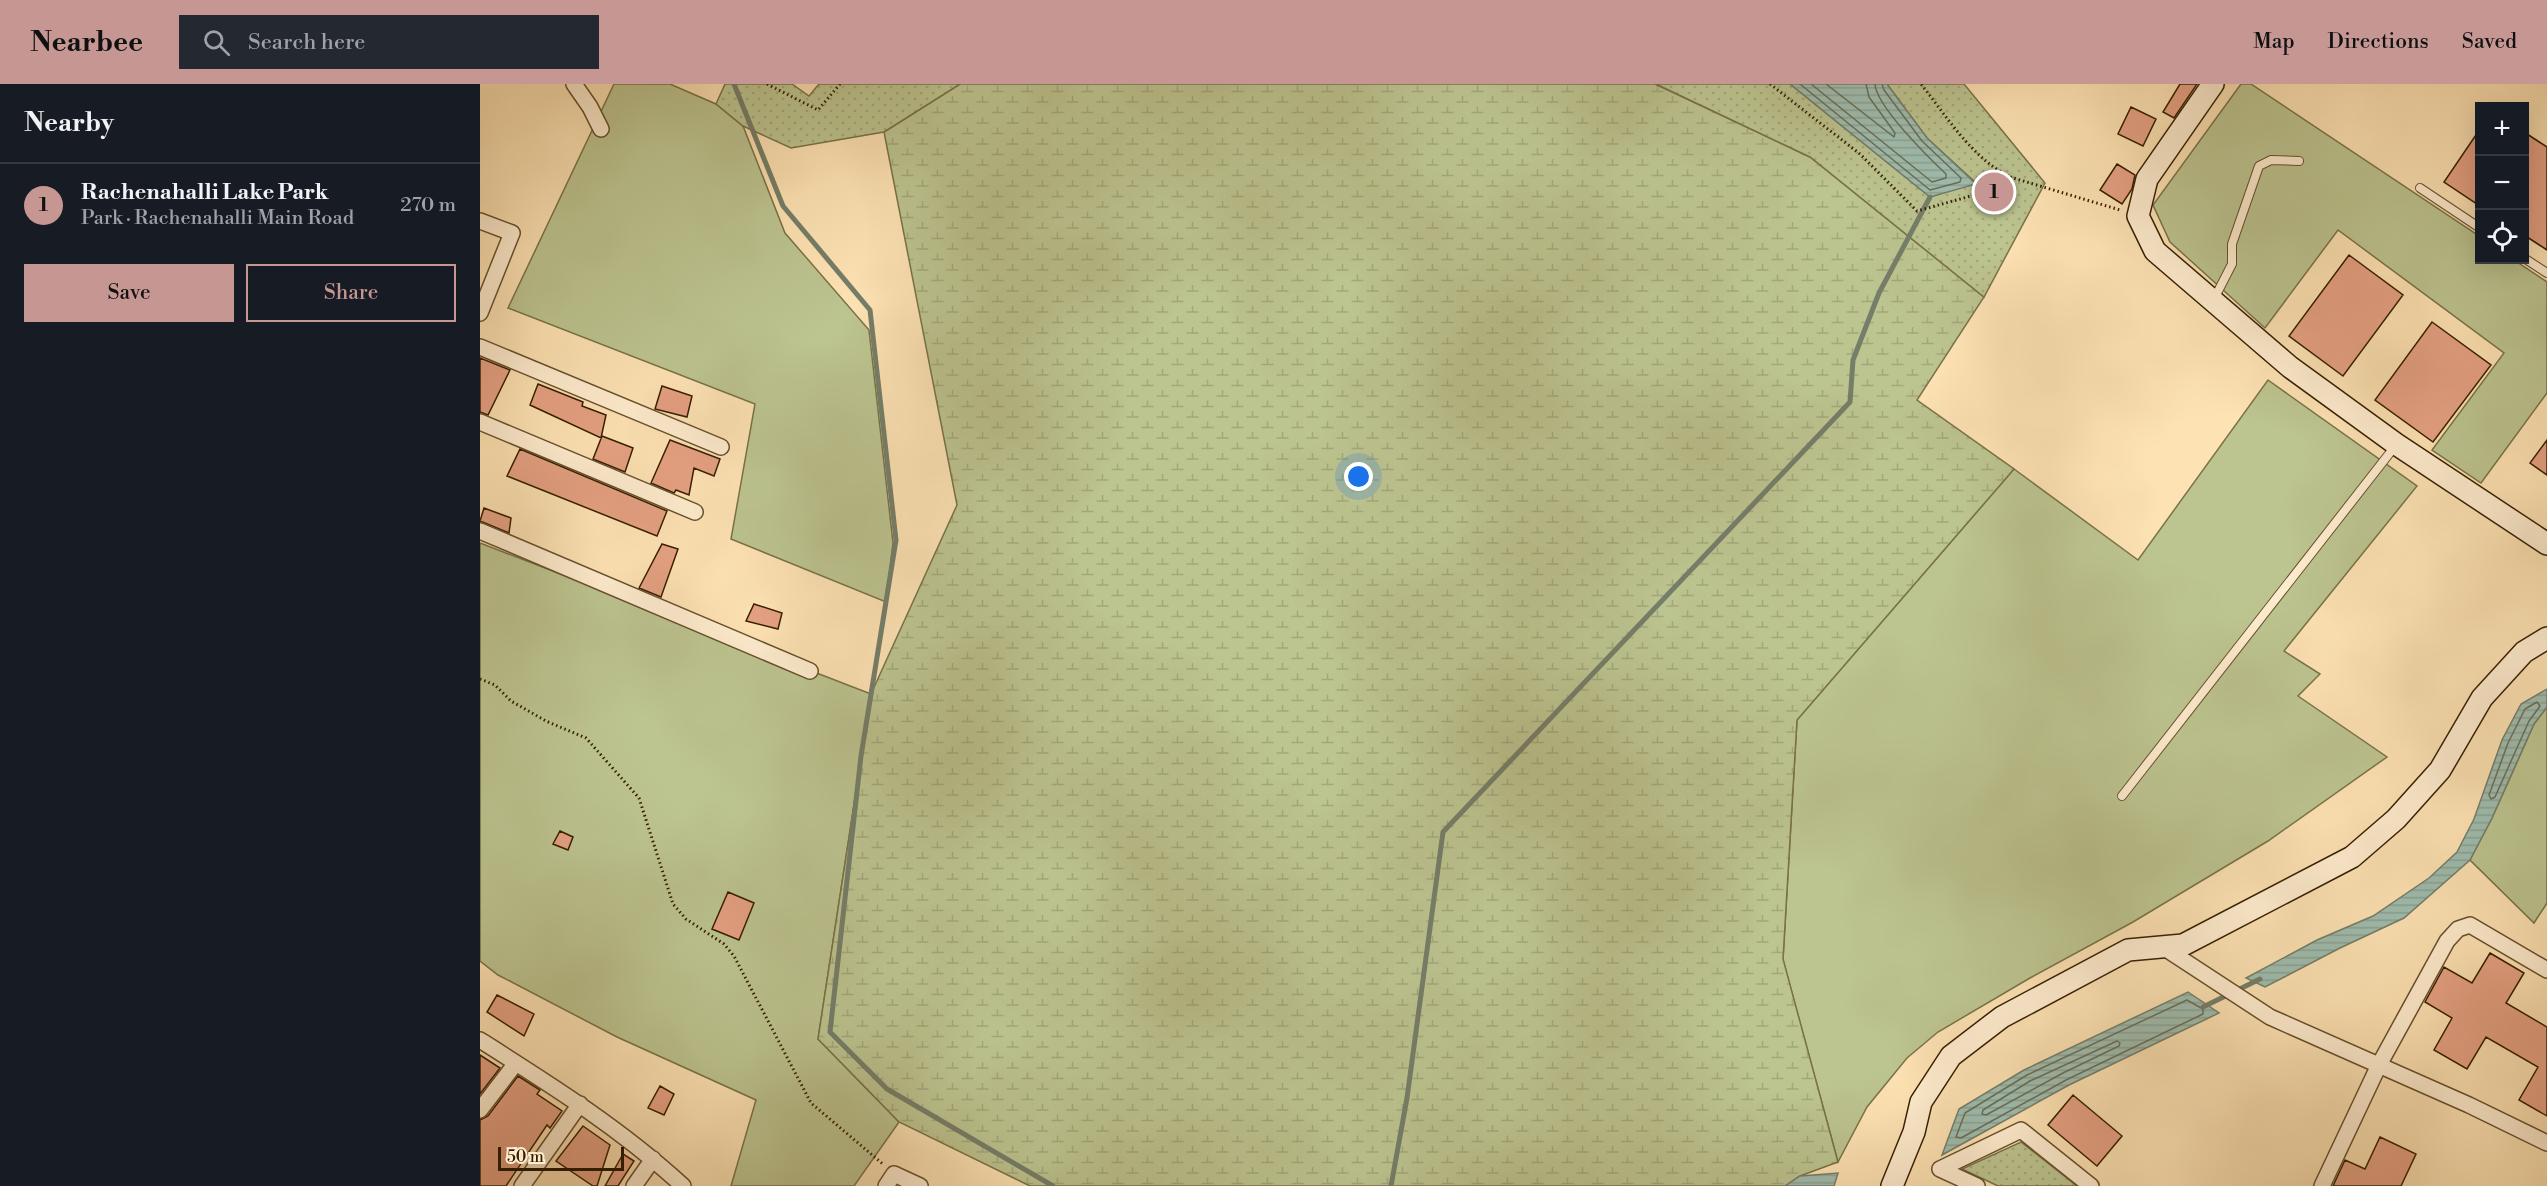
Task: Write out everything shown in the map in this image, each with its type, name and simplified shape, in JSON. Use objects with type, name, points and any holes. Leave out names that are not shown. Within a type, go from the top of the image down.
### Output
[{"type":"street","points":[[574,84],[590,107],[601,129]]},
{"type":"street","points":[[2213,84],[2147,179],[2138,216],[2155,250],[2290,367],[2396,444],[2547,544]]},
{"type":"street","points":[[480,221],[512,233],[480,313]]},
{"type":"street","points":[[480,347],[721,447]]},
{"type":"street","points":[[480,422],[695,512]]},
{"type":"street","points":[[480,531],[810,671]]},
{"type":"street","points":[[1892,1186],[1911,1141],[1921,1102],[1951,1056],[1994,1024],[2128,950],[2183,945],[2352,857],[2396,819],[2440,770],[2482,698],[2524,652],[2547,638]]},
{"type":"street","points":[[2322,1186],[2379,1065],[2447,941],[2458,929],[2470,925],[2547,970]]},
{"type":"street","points":[[2163,947],[2270,1017],[2547,1143]]},
{"type":"street","points":[[480,1040],[580,1104],[653,1159],[683,1186]]},
{"type":"street","points":[[480,1110],[516,1063]]},
{"type":"street","points":[[522,1186],[580,1104]]},
{"type":"street","points":[[1977,1186],[1940,1169],[2020,1130],[2091,1186]]},
{"type":"street","points":[[634,1186],[653,1159]]},
{"type":"street","points":[[890,1180],[920,1186]]},
{"type":"lane","points":[[2213,301],[2232,264],[2232,244],[2259,166],[2271,160],[2299,161]]},
{"type":"lane","points":[[2420,188],[2475,225]]},
{"type":"lane","points":[[2529,261],[2547,273]]},
{"type":"lane","points":[[2122,796],[2396,444]]},
{"type":"path","points":[[767,84],[818,110],[840,84]]},
{"type":"path","points":[[1770,84],[1860,154],[1917,211],[1996,189],[2010,177]]},
{"type":"path","points":[[1921,84],[1961,136],[1993,168],[2010,177],[2138,216]]},
{"type":"path","points":[[480,679],[495,686],[511,701],[546,721],[586,738],[639,798],[673,904],[686,919],[724,944],[734,956],[811,1103],[890,1180]]},
{"type":"green space","points":[[614,84],[670,84],[716,104],[743,126],[785,233],[869,330],[893,543],[886,602],[731,539],[755,404],[508,308]]},
{"type":"green space","points":[[725,84],[792,84],[809,96],[819,84],[960,84],[884,132],[791,148],[743,126],[716,104]]},
{"type":"green space","points":[[960,84],[1655,84],[1810,157],[1984,297],[1917,400],[2014,469],[1797,720],[1783,959],[1838,1162],[1800,1176],[1785,1186],[1030,1186],[899,1122],[818,1039],[871,694],[957,505],[884,132]]},
{"type":"green space","points":[[1656,84],[1790,84],[1930,197],[1976,183],[1927,138],[1887,84],[1964,84],[2045,183],[1984,297],[1810,157]]},
{"type":"green space","points":[[2241,84],[2251,84],[2475,233],[2475,264],[2520,264],[2547,282],[2547,393],[2481,483],[2432,450],[2504,353],[2338,230],[2265,328],[2170,242],[2153,205]]},
{"type":"green space","points":[[2268,380],[2417,486],[2284,651],[2320,674],[2298,696],[2387,757],[2268,841],[2133,922],[2030,978],[1938,1032],[1907,1058],[1867,1107],[1838,1162],[1783,960],[1797,720],[2014,469],[2138,560]]},
{"type":"green space","points":[[480,543],[871,694],[818,1039],[899,1122],[854,1186],[731,1186],[756,1100],[617,1037],[498,975],[480,961]]},
{"type":"green space","points":[[2547,707],[2547,903],[2534,923],[2470,860],[2492,818],[2534,724]]},
{"type":"green space","points":[[2021,1142],[2077,1186],[1998,1186],[1962,1169]]},
{"type":"water","points":[[1790,84],[1887,84],[1927,138],[1976,184],[1930,197]]},
{"type":"water","points":[[2547,689],[2547,707],[2534,724],[2492,818],[2470,860],[2404,918],[2265,987],[2246,978],[2317,940],[2373,916],[2429,878],[2457,852],[2474,819],[2502,740],[2521,704]]},
{"type":"water","points":[[2188,992],[2219,1013],[2069,1085],[1942,1155],[1959,1109],[2024,1070]]},
{"type":"water","points":[[1838,1173],[1834,1186],[1785,1186],[1800,1176]]},
{"type":"building","points":[[2180,84],[2197,84],[2174,118],[2163,112]]},
{"type":"building","points":[[2131,107],[2156,119],[2143,146],[2118,134]]},
{"type":"building","points":[[2529,135],[2547,147],[2547,250],[2529,238]]},
{"type":"building","points":[[2475,136],[2475,203],[2444,182]]},
{"type":"building","points":[[2117,164],[2135,175],[2132,189],[2122,204],[2100,190]]},
{"type":"building","points":[[2349,255],[2403,295],[2343,376],[2289,336]]},
{"type":"building","points":[[2432,322],[2491,365],[2433,442],[2375,400]]},
{"type":"building","points":[[480,358],[510,370],[488,415],[480,412]]},
{"type":"building","points":[[538,384],[583,402],[582,406],[606,415],[601,438],[530,405]]},
{"type":"building","points":[[662,386],[692,396],[687,417],[655,409]]},
{"type":"building","points":[[602,436],[633,448],[625,472],[593,459]]},
{"type":"building","points":[[670,440],[720,459],[714,476],[694,468],[689,495],[676,490],[674,493],[651,483]]},
{"type":"building","points":[[2547,440],[2547,475],[2530,463]]},
{"type":"building","points":[[520,449],[667,511],[657,536],[507,476]]},
{"type":"building","points":[[484,508],[511,518],[509,533],[480,521]]},
{"type":"building","points":[[662,544],[678,549],[661,597],[639,588]]},
{"type":"building","points":[[754,604],[782,613],[778,629],[746,621]]},
{"type":"building","points":[[560,831],[573,837],[568,850],[553,844]]},
{"type":"building","points":[[728,892],[754,903],[739,940],[712,929]]},
{"type":"building","points":[[2490,953],[2524,973],[2506,1003],[2547,1027],[2547,1116],[2519,1100],[2538,1067],[2486,1037],[2467,1069],[2434,1050],[2452,1018],[2425,1002],[2444,967],[2472,983]]},
{"type":"building","points":[[497,995],[534,1014],[524,1036],[487,1012]]},
{"type":"building","points":[[480,1055],[500,1068],[480,1094]]},
{"type":"building","points":[[518,1076],[540,1090],[537,1094],[562,1111],[550,1128],[547,1125],[506,1186],[480,1186],[480,1120],[488,1116]]},
{"type":"building","points":[[660,1086],[674,1094],[664,1115],[648,1108]]},
{"type":"building","points":[[2073,1095],[2122,1136],[2097,1166],[2048,1125]]},
{"type":"building","points":[[583,1126],[610,1145],[597,1186],[593,1186],[556,1161]]},
{"type":"building","points":[[2380,1137],[2416,1154],[2401,1186],[2333,1186],[2345,1160],[2365,1169]]},
{"type":"building","points":[[623,1154],[634,1161],[618,1186],[605,1186]]},
{"type":"waterway","points":[[734,84],[783,206],[870,310],[896,540],[861,756],[830,1032],[887,1089],[1053,1186]]},
{"type":"waterway","points":[[1391,1186],[1407,1098],[1443,832],[1850,402],[1853,360],[1879,293],[1930,197]]},
{"type":"waterway","points":[[2203,1007],[2260,979]]},
{"type":"place","name":"Rachenahalli Lake Park","points":[[1994,192]]}]
